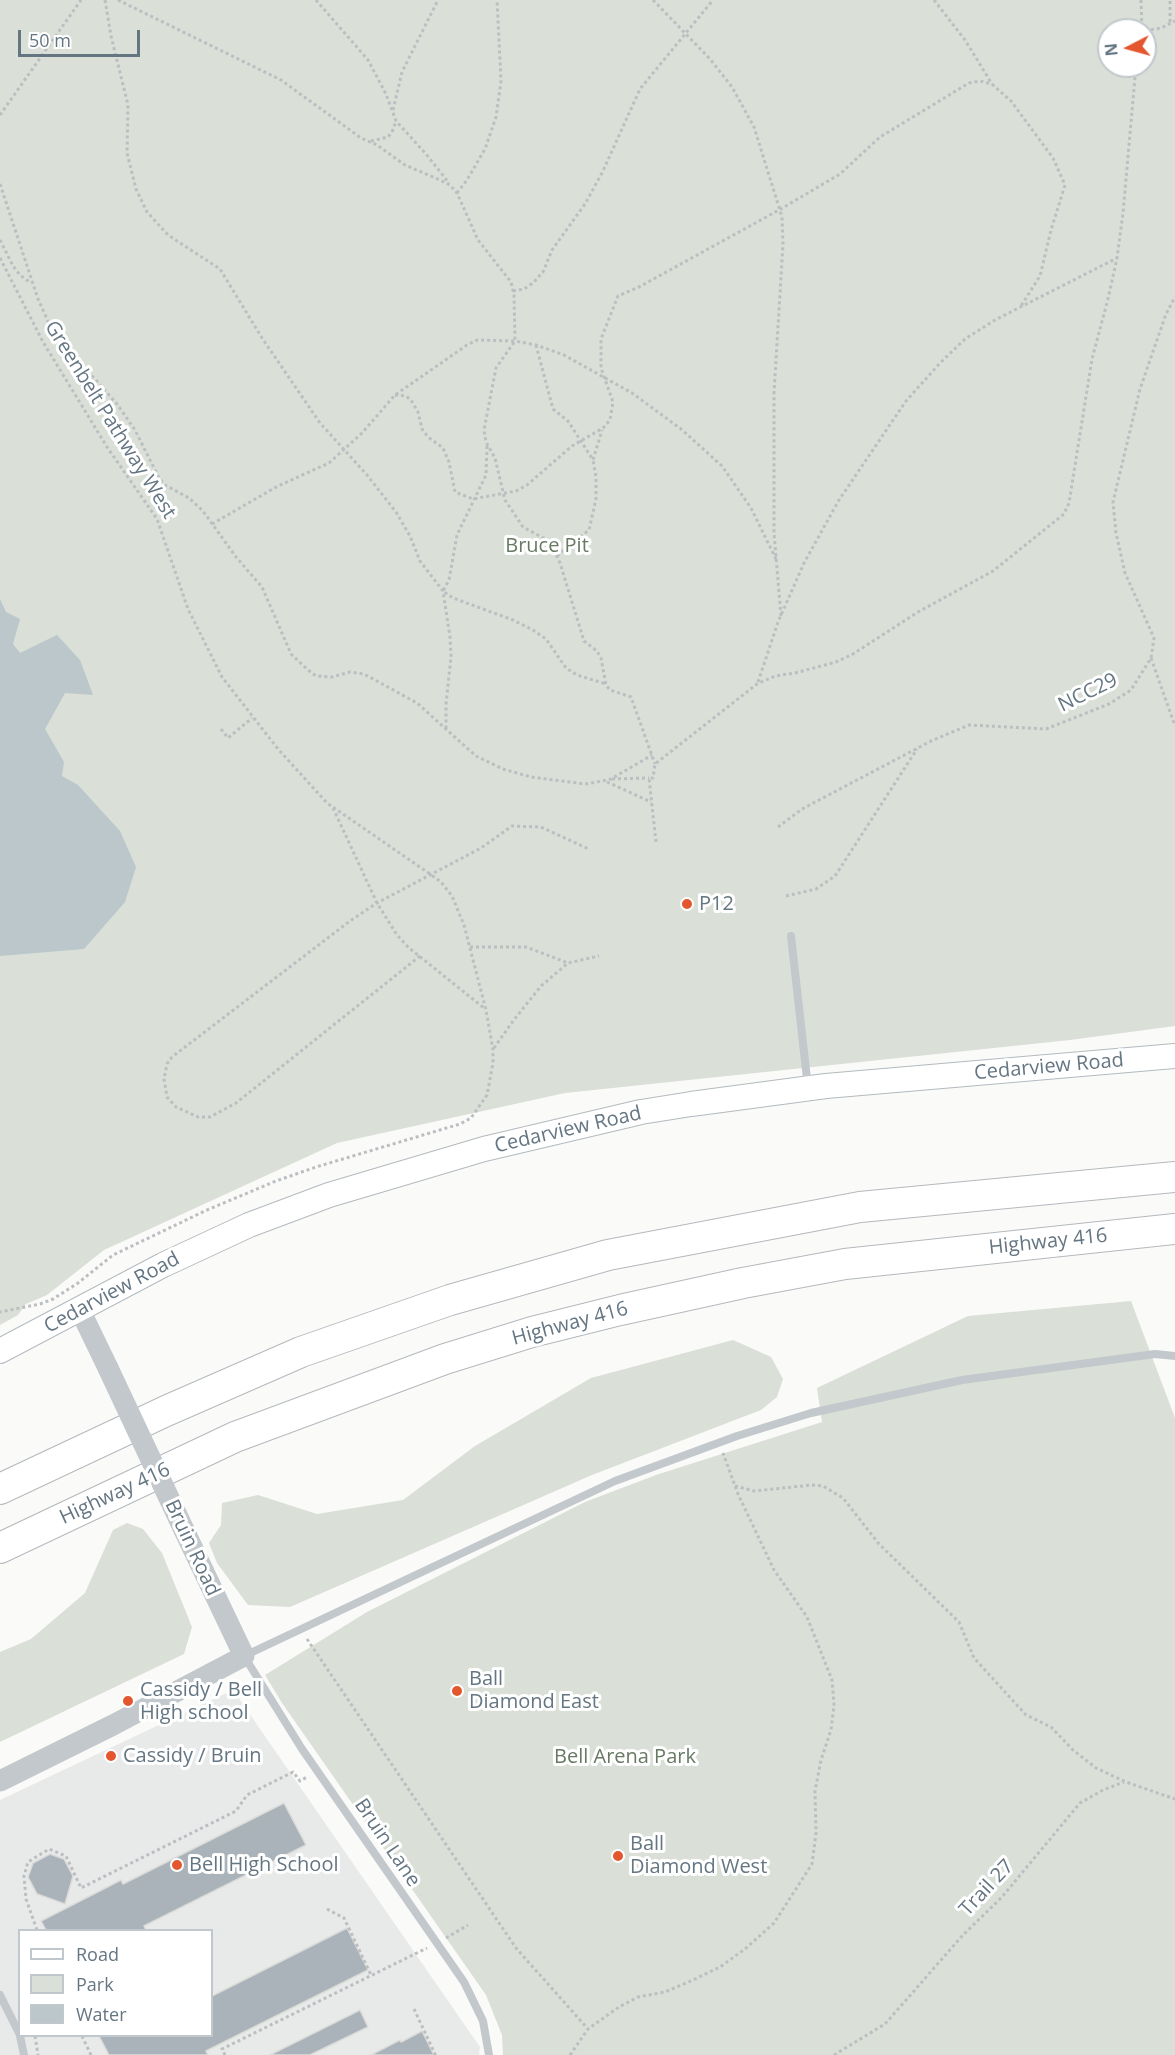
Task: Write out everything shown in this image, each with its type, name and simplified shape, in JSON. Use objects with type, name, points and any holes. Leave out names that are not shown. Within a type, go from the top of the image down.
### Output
[{"type":"highway","points":[[0,1489],[166,1411],[301,1352],[450,1300],[608,1256],[860,1207],[1175,1177]]},
{"type":"highway","name":"Highway 416","points":[[0,1548],[236,1437],[445,1359],[532,1332],[620,1310],[845,1264],[1175,1229]]},
{"type":"main road","name":"Cedarview Road","points":[[0,1351],[163,1265],[249,1225],[328,1195],[484,1149],[641,1112],[808,1088],[1175,1056]]},
{"type":"street","name":"Bruin Road","points":[[80,1310],[244,1656]]},
{"type":"street","points":[[0,1781],[244,1656]]},
{"type":"lane","points":[[791,936],[808,1088]]},
{"type":"lane","points":[[244,1656],[615,1481],[719,1442],[811,1413],[962,1380],[1155,1354],[1175,1356]]},
{"type":"lane","name":"Bruin Lane","points":[[244,1656],[318,1771],[464,1982],[483,2021],[489,2055]]},
{"type":"lane","points":[[0,1995],[18,2031]]},
{"type":"lane","points":[[20,2037],[24,2055]]},
{"type":"path","points":[[0,115],[81,0]]},
{"type":"path","points":[[105,0],[111,36],[128,105],[127,153],[136,189],[147,212],[168,235],[220,269],[288,378],[320,423],[396,512],[420,561],[443,591],[453,598],[513,620],[533,630],[546,639],[566,668],[577,675],[606,685]]},
{"type":"path","points":[[118,0],[281,80],[303,94],[347,129],[405,165],[450,185]]},
{"type":"path","points":[[316,0],[368,60],[396,121],[457,193],[478,240],[511,282],[513,291],[515,341],[496,368],[492,381],[484,430],[487,445],[486,475],[457,535],[449,580],[443,591],[452,657],[446,704],[446,730]]},
{"type":"path","points":[[393,112],[402,72],[438,0]]},
{"type":"path","points":[[457,193],[485,149],[496,117],[501,81],[497,0]]},
{"type":"path","points":[[653,0],[710,59],[732,87],[754,127],[779,210],[783,244],[774,393],[774,521],[781,616]]},
{"type":"path","points":[[513,291],[533,284],[543,272],[552,250],[585,204],[603,171],[640,89],[713,0]]},
{"type":"path","points":[[934,0],[965,40],[992,84],[1011,101],[1053,158],[1065,185],[1040,276],[1022,306]]},
{"type":"path","points":[[1141,0],[1142,18]]},
{"type":"path","points":[[1170,0],[1170,23]]},
{"type":"path","points":[[1157,28],[1175,21]]},
{"type":"path","points":[[656,764],[764,679],[836,662],[853,654],[918,612],[993,571],[1064,514],[1071,493],[1092,358],[1117,258],[1135,78]]},
{"type":"path","points":[[395,395],[406,396],[411,400],[418,412],[422,429],[428,437],[443,448],[449,462],[455,492],[473,499],[516,491],[527,485],[545,467],[579,441],[602,428],[610,420],[613,402],[603,376],[600,339],[618,296],[639,287],[840,174],[880,136],[969,83],[980,81],[992,84]]},
{"type":"path","points":[[369,141],[388,137],[396,121]]},
{"type":"path","points":[[0,184],[33,284],[52,330],[63,348],[117,404],[135,430],[159,478],[165,485],[189,498],[203,511],[236,557],[262,586],[291,654],[308,670],[316,676],[332,677],[350,672],[364,674],[417,703],[476,756],[503,769],[531,777],[585,784],[605,781],[652,755]]},
{"type":"path","points":[[0,240],[13,266],[20,275],[33,284]]},
{"type":"path","name":"Greenbelt Pathway West","points":[[0,258],[43,342],[107,447],[157,519],[188,609],[222,677],[278,749],[333,808],[441,882],[452,896],[470,947],[486,1010],[493,1050],[493,1064],[487,1095],[471,1118],[460,1124],[276,1181],[207,1210],[113,1255],[78,1283],[53,1299],[0,1312]]},
{"type":"path","points":[[757,684],[781,616],[804,563],[839,500],[906,401],[940,363],[966,339],[994,320],[1117,258]]},
{"type":"path","points":[[1175,297],[1166,314],[1140,389],[1113,502],[1116,533],[1125,573],[1154,638],[1151,658],[1175,726]]},
{"type":"path","points":[[212,524],[278,486],[329,463],[362,433],[395,395],[477,340],[515,341],[536,345],[564,355],[632,393],[681,429],[722,466],[751,508],[776,559]]},
{"type":"path","points":[[536,345],[553,409],[568,421],[593,460]]},
{"type":"path","points":[[556,556],[589,530],[596,499],[593,460],[602,428]]},
{"type":"path","points":[[487,445],[495,458],[504,494],[514,515],[523,527],[547,540],[556,556],[584,641],[597,651],[601,658],[606,685],[610,690],[631,697],[656,764],[653,778],[610,779]]},
{"type":"path","name":"NCC29","points":[[778,827],[802,809],[918,748],[969,725],[1046,729],[1108,704],[1131,690],[1151,658]]},
{"type":"path","points":[[221,729],[228,738],[252,718]]},
{"type":"path","points":[[786,896],[816,889],[835,876],[918,748]]},
{"type":"path","points":[[649,778],[656,842]]},
{"type":"path","points":[[605,781],[651,802]]},
{"type":"path","points":[[333,808],[377,903],[397,934],[409,948],[486,1010]]},
{"type":"path","points":[[420,956],[236,1103],[210,1117],[198,1118],[183,1111],[167,1097],[164,1079],[166,1064],[172,1057],[377,903],[480,848],[512,826],[541,827],[589,849]]},
{"type":"path","points":[[470,947],[526,947],[568,963]]},
{"type":"path","points":[[493,1050],[541,986],[568,963],[599,956]]},
{"type":"path","points":[[570,2055],[588,2029],[619,2007],[638,1997],[665,1992],[693,1980],[720,1967],[745,1949],[774,1923],[812,1864],[816,1833],[815,1791],[821,1760],[831,1730],[834,1705],[832,1680],[807,1617],[774,1570],[735,1486],[719,1442]]},
{"type":"path","points":[[735,1486],[754,1491],[823,1486],[843,1498],[879,1545],[959,1622],[974,1658],[1026,1715],[1052,1727],[1073,1750],[1096,1768],[1126,1782],[1175,1799]]},
{"type":"path","points":[[300,1630],[516,1948],[588,2029]]},
{"type":"path","points":[[37,1929],[26,1899],[24,1876],[28,1862],[49,1849],[66,1856],[81,1888],[236,1811],[247,1795],[293,1772],[300,1781],[318,1771]]},
{"type":"path","name":"Trail 27","points":[[834,2055],[885,2024],[963,1935],[1002,1896],[1080,1803],[1103,1790],[1126,1782]]},
{"type":"path","points":[[327,1909],[344,1918],[371,1975]]},
{"type":"path","points":[[225,2055],[222,2049],[468,1925]]},
{"type":"path","points":[[414,2009],[435,2054],[433,2055]]},
{"type":"path","points":[[35,2037],[38,2055]]},
{"type":"path","points":[[82,2037],[91,2055]]},
{"type":"shaded area","name":"Bell High School","points":[[233,1690],[480,2047],[479,2055],[0,2055],[0,1800]]},
{"type":"green space","name":"Bruce Pit","points":[[0,0],[1175,0],[1175,1026],[1070,1040],[565,1093],[337,1143],[104,1250],[47,1295],[26,1304],[18,1315],[0,1325]]},
{"type":"green space","name":"Bell Arena Park","points":[[1131,1301],[1175,1418],[1175,2055],[503,2055],[502,2035],[486,1995],[282,1703],[265,1675],[367,1612],[585,1502],[656,1475],[822,1422],[817,1388],[968,1316]]},
{"type":"green space","points":[[733,1340],[771,1357],[783,1379],[777,1397],[761,1410],[592,1475],[290,1607],[248,1605],[217,1563],[209,1543],[221,1525],[222,1503],[258,1495],[317,1514],[403,1500],[475,1446],[591,1378]]},
{"type":"green space","points":[[127,1523],[143,1529],[162,1553],[192,1627],[184,1654],[0,1742],[0,1652],[31,1639],[85,1593],[113,1530]]},
{"type":"water","points":[[0,599],[6,612],[20,619],[13,644],[20,653],[57,635],[80,660],[93,695],[65,693],[45,729],[64,762],[62,776],[78,785],[120,831],[136,867],[125,902],[84,949],[0,956]]},
{"type":"building","points":[[284,1803],[306,1845],[144,1926],[146,1929],[45,1929],[41,1921],[121,1880],[123,1884]]},
{"type":"building","points":[[50,1854],[64,1859],[73,1876],[65,1904],[37,1894],[28,1877],[33,1863]]},
{"type":"building","points":[[347,1928],[368,1970],[206,2051],[208,2055],[109,2055],[100,2037],[213,2037],[213,1995]]},
{"type":"building","points":[[360,2010],[368,2027],[310,2055],[270,2055]]},
{"type":"building","points":[[422,2031],[434,2055],[371,2055],[400,2040],[401,2042]]},
{"type":"place","name":"P12","points":[[687,904]]},
{"type":"place","name":"Ball Diamond East","points":[[457,1691]]},
{"type":"place","name":"Cassidy / Bell High school","points":[[128,1701]]},
{"type":"place","name":"Cassidy / Bruin","points":[[111,1756]]},
{"type":"place","name":"Ball Diamond West","points":[[618,1856]]},
{"type":"place","name":"Bell High School","points":[[177,1865]]}]
